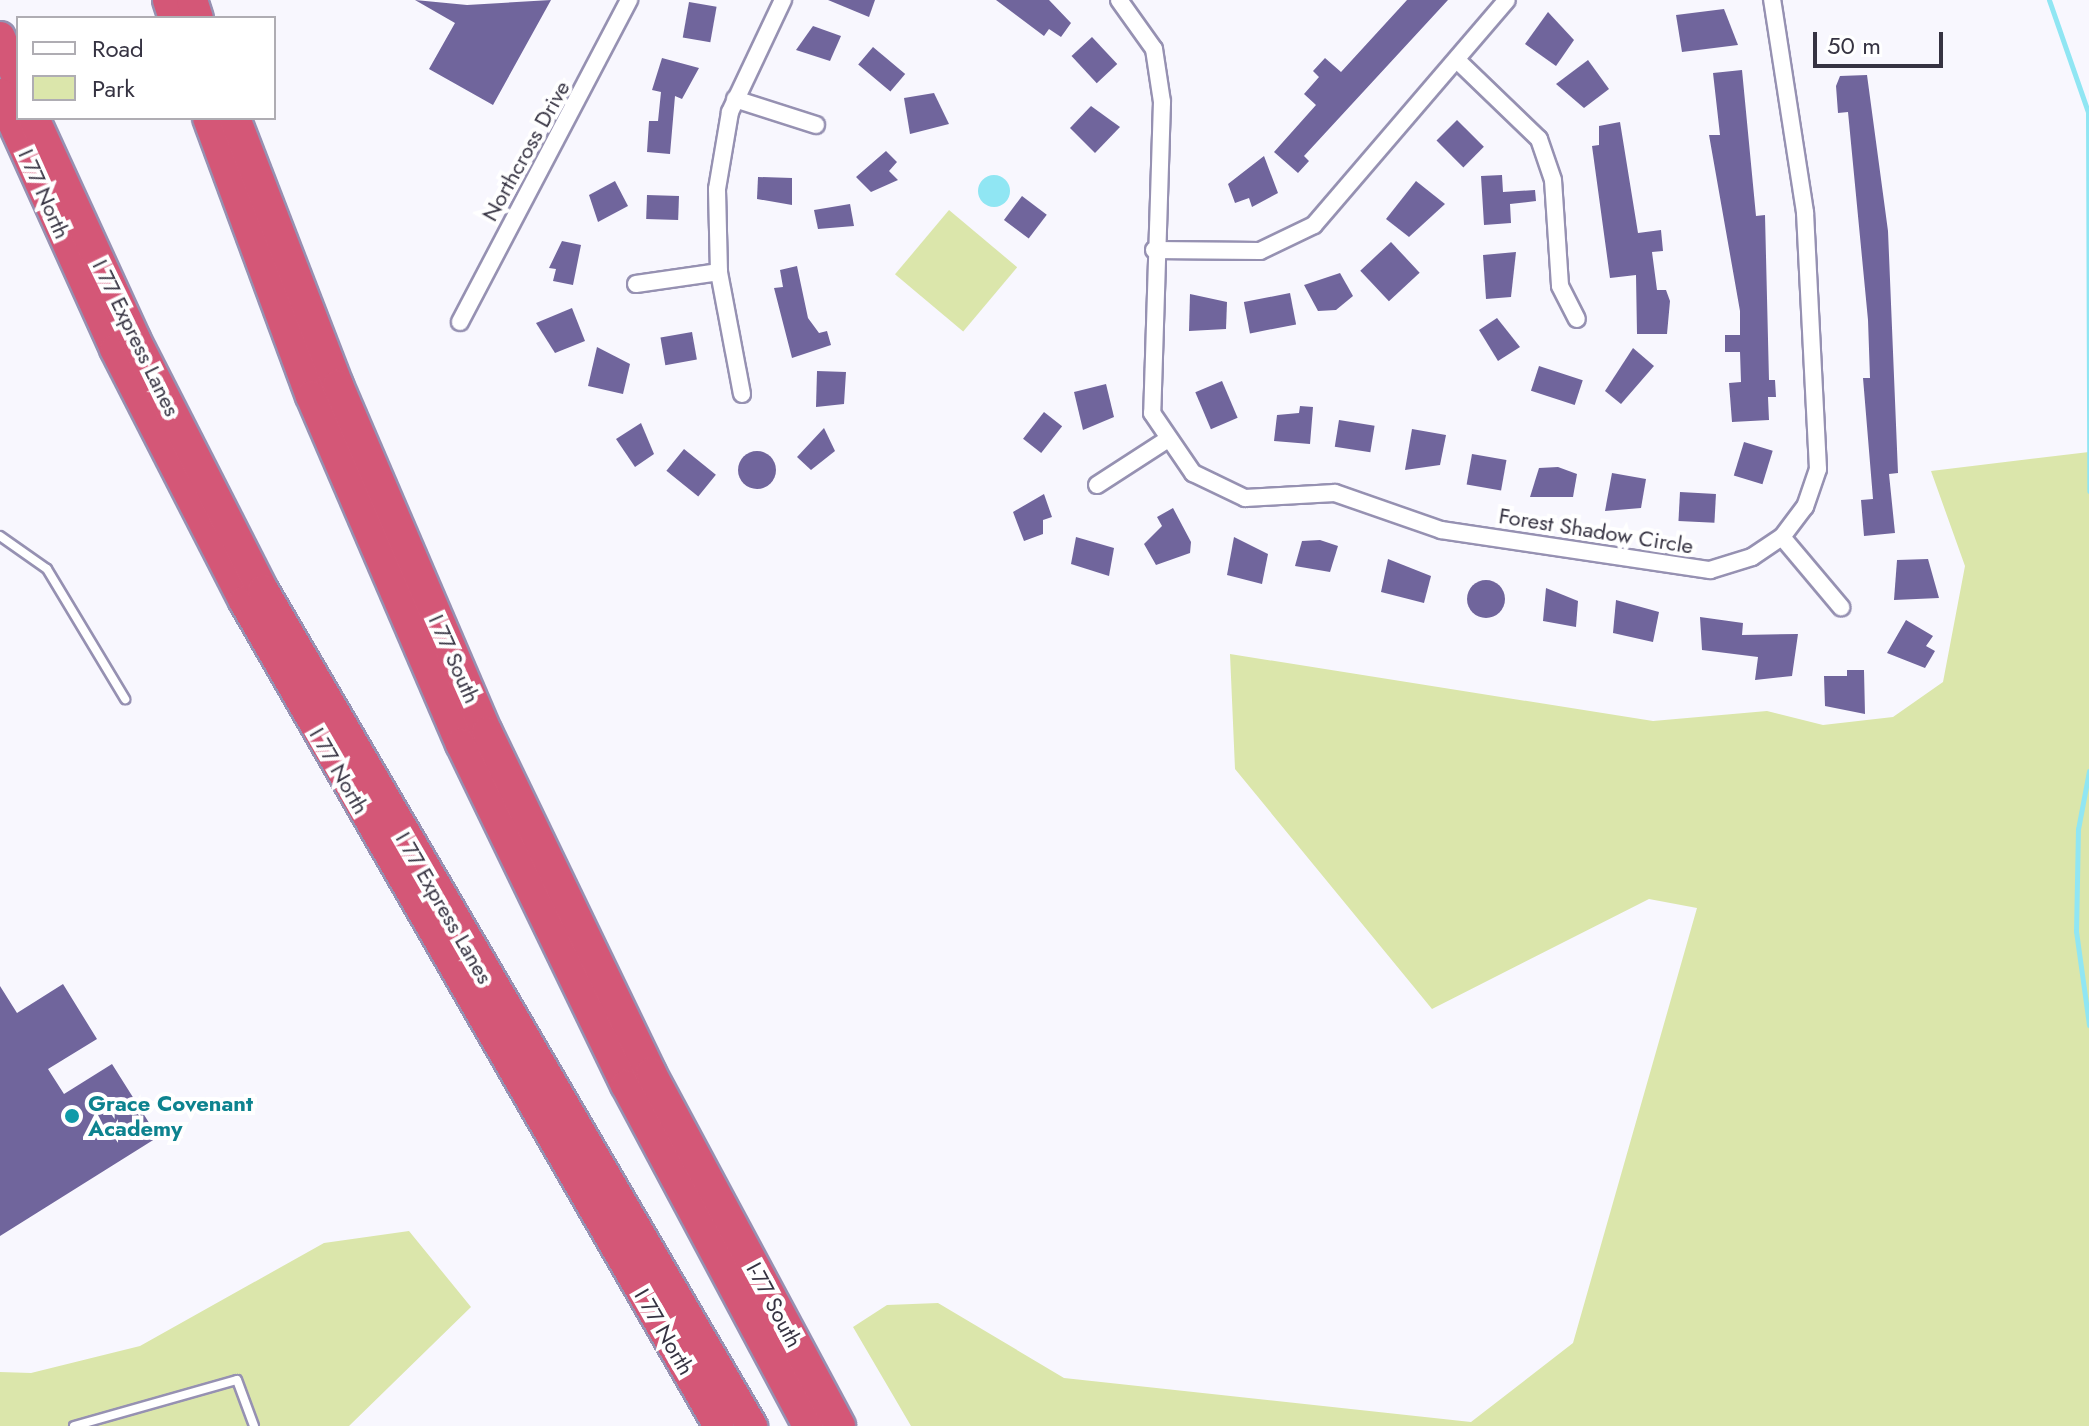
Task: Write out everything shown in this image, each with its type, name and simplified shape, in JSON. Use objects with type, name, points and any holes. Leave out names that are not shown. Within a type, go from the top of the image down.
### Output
[{"type":"highway","points":[[0,37],[16,75]]},
{"type":"highway","name":"I 77 North","points":[[0,94],[122,363],[244,601],[719,1426]]},
{"type":"highway","name":"I 77 Express Lanes","points":[[35,120],[135,339],[263,590],[752,1426]]},
{"type":"highway","points":[[209,120],[311,396],[461,744],[626,1085],[806,1423]]},
{"type":"highway","name":"I 77 South","points":[[236,120],[436,617],[708,1184]]},
{"type":"highway","points":[[708,1184],[806,1423]]},
{"type":"highway","name":"I-77 South","points":[[708,1184],[840,1426]]},
{"type":"street","name":"Northcross Drive","points":[[460,322],[629,0]]},
{"type":"street","points":[[742,394],[719,272],[717,189],[735,99],[783,0]]},
{"type":"street","name":"Forest Shadow Circle","points":[[1119,0],[1143,30],[1159,67],[1149,397],[1165,441],[1193,473],[1245,498],[1335,493],[1441,530],[1662,566],[1732,565],[1782,537],[1805,507],[1818,469],[1805,212],[1772,0]]},
{"type":"street","points":[[1154,250],[1260,251],[1296,237],[1330,208],[1507,0]]},
{"type":"street","points":[[1458,61],[1539,139],[1553,180],[1560,286],[1577,319]]},
{"type":"street","points":[[735,99],[816,125]]},
{"type":"street","points":[[636,284],[719,272]]},
{"type":"street","points":[[1097,485],[1165,441]]},
{"type":"street","points":[[1782,537],[1841,607]]},
{"type":"lane","points":[[0,536],[47,569],[125,699]]},
{"type":"lane","points":[[74,1426],[237,1380],[254,1426]]},
{"type":"green space","points":[[949,210],[1017,267],[963,332],[895,274]]},
{"type":"green space","points":[[2089,452],[2089,1426],[911,1426],[853,1327],[887,1305],[938,1303],[1064,1378],[1471,1422],[1573,1343],[1697,908],[1649,899],[1432,1009],[1235,769],[1230,654],[1653,721],[1767,711],[1823,725],[1893,717],[1943,682],[1965,566],[1931,471]]},
{"type":"green space","points":[[409,1231],[471,1307],[349,1426],[0,1426],[0,1372],[31,1373],[140,1346],[324,1243]]},
{"type":"water","points":[[994,175],[1006,179],[1010,191],[1006,203],[994,207],[982,203],[978,191],[982,179]]},
{"type":"building","points":[[415,0],[467,5],[551,0],[493,105],[429,69],[455,23]]},
{"type":"building","points":[[828,0],[875,0],[869,17]]},
{"type":"building","points":[[996,0],[1049,0],[1071,23],[1061,37],[1049,29],[1044,36]]},
{"type":"building","points":[[1407,0],[1448,0],[1304,156],[1309,161],[1298,173],[1274,152],[1316,105],[1304,94],[1319,77],[1313,71],[1325,58],[1341,72]]},
{"type":"building","points":[[689,2],[717,7],[710,42],[683,37]]},
{"type":"building","points":[[1724,9],[1738,45],[1682,52],[1676,15]]},
{"type":"building","points":[[1548,12],[1574,40],[1556,66],[1525,44]]},
{"type":"building","points":[[813,26],[841,36],[830,61],[796,50]]},
{"type":"building","points":[[1092,37],[1117,64],[1097,83],[1072,56]]},
{"type":"building","points":[[873,47],[905,74],[890,92],[858,65]]},
{"type":"building","points":[[662,58],[699,68],[682,99],[675,96],[670,154],[647,152],[649,121],[658,121],[661,92],[652,90]]},
{"type":"building","points":[[1588,60],[1609,89],[1584,108],[1556,84]]},
{"type":"building","points":[[1742,70],[1756,216],[1765,215],[1769,380],[1775,380],[1776,397],[1768,397],[1769,420],[1732,422],[1729,383],[1741,382],[1740,352],[1725,352],[1725,335],[1740,335],[1740,311],[1709,135],[1720,135],[1713,73]]},
{"type":"building","points":[[1867,75],[1888,231],[1898,473],[1889,474],[1895,533],[1864,536],[1861,500],[1873,499],[1863,378],[1870,378],[1868,320],[1848,112],[1838,113],[1836,86],[1840,76]]},
{"type":"building","points":[[934,93],[949,124],[910,134],[904,98]]},
{"type":"building","points":[[1091,106],[1120,127],[1095,153],[1070,128]]},
{"type":"building","points":[[1457,120],[1484,147],[1463,167],[1436,141]]},
{"type":"building","points":[[1620,122],[1638,233],[1661,230],[1663,251],[1652,252],[1657,290],[1666,290],[1670,301],[1667,334],[1637,334],[1636,275],[1610,278],[1592,146],[1599,145],[1599,126]]},
{"type":"building","points":[[886,151],[897,162],[889,171],[898,180],[871,192],[856,177]]},
{"type":"building","points":[[1264,156],[1278,193],[1252,207],[1249,198],[1235,203],[1228,184]]},
{"type":"building","points":[[1502,175],[1503,192],[1535,190],[1536,201],[1510,204],[1511,223],[1484,225],[1481,176]]},
{"type":"building","points":[[758,177],[792,178],[792,205],[757,199]]},
{"type":"building","points":[[615,181],[628,206],[598,222],[589,195]]},
{"type":"building","points":[[1416,181],[1445,204],[1409,237],[1386,219]]},
{"type":"building","points":[[647,195],[679,196],[678,220],[646,219]]},
{"type":"building","points":[[1022,196],[1047,215],[1029,239],[1004,220]]},
{"type":"building","points":[[850,204],[854,226],[818,229],[814,210]]},
{"type":"building","points":[[562,241],[581,245],[573,285],[553,281],[556,269],[549,268]]},
{"type":"building","points":[[1391,242],[1420,273],[1389,301],[1360,271]]},
{"type":"building","points":[[1516,252],[1511,297],[1486,299],[1483,255]]},
{"type":"building","points":[[797,266],[808,318],[819,333],[827,331],[831,345],[792,358],[774,288],[783,287],[780,270]]},
{"type":"building","points":[[1340,273],[1353,296],[1336,310],[1318,311],[1304,285]]},
{"type":"building","points":[[1290,293],[1296,324],[1250,333],[1244,302]]},
{"type":"building","points":[[1190,294],[1227,302],[1226,329],[1189,331]]},
{"type":"building","points":[[572,308],[585,341],[555,353],[536,323]]},
{"type":"building","points":[[1497,318],[1520,347],[1498,361],[1479,330]]},
{"type":"building","points":[[692,332],[697,360],[665,365],[660,338]]},
{"type":"building","points":[[597,347],[630,364],[623,394],[588,386]]},
{"type":"building","points":[[1633,348],[1654,366],[1621,404],[1605,391]]},
{"type":"building","points":[[1539,366],[1583,380],[1575,405],[1531,391]]},
{"type":"building","points":[[817,371],[846,372],[844,404],[816,407]]},
{"type":"building","points":[[1222,381],[1238,418],[1211,429],[1195,392]]},
{"type":"building","points":[[1106,384],[1114,417],[1083,430],[1074,392]]},
{"type":"building","points":[[1300,406],[1313,407],[1310,444],[1274,441],[1277,415],[1299,413]]},
{"type":"building","points":[[1044,412],[1062,426],[1041,453],[1023,439]]},
{"type":"building","points":[[1339,420],[1375,426],[1370,452],[1335,447]]},
{"type":"building","points":[[641,423],[654,454],[635,467],[616,439]]},
{"type":"building","points":[[824,428],[835,451],[811,470],[797,457]]},
{"type":"building","points":[[1412,429],[1446,435],[1440,465],[1405,470]]},
{"type":"building","points":[[1744,442],[1773,451],[1762,484],[1734,475]]},
{"type":"building","points":[[684,449],[716,475],[698,497],[666,471]]},
{"type":"building","points":[[757,451],[770,457],[776,470],[770,483],[757,489],[744,483],[738,470],[744,457]]},
{"type":"building","points":[[1472,454],[1506,460],[1501,491],[1467,485]]},
{"type":"building","points":[[1558,467],[1577,474],[1573,497],[1530,497],[1539,468]]},
{"type":"building","points":[[1612,473],[1646,479],[1641,508],[1605,511]]},
{"type":"building","points":[[1680,492],[1716,494],[1714,523],[1678,521]]},
{"type":"building","points":[[1044,494],[1052,517],[1043,520],[1043,534],[1024,541],[1013,512]]},
{"type":"building","points":[[1173,508],[1191,542],[1190,553],[1156,565],[1144,544],[1162,526],[1157,517]]},
{"type":"building","points":[[1076,537],[1114,548],[1109,576],[1071,564]]},
{"type":"building","points":[[1234,537],[1268,554],[1262,584],[1227,575]]},
{"type":"building","points":[[1320,540],[1338,546],[1330,572],[1295,566],[1302,541]]},
{"type":"building","points":[[1388,559],[1431,576],[1424,603],[1381,592]]},
{"type":"building","points":[[1928,559],[1939,598],[1894,600],[1897,560]]},
{"type":"building","points":[[1486,580],[1500,585],[1505,599],[1500,613],[1486,618],[1472,613],[1467,599],[1472,585]]},
{"type":"building","points":[[1546,588],[1578,601],[1576,627],[1543,621]]},
{"type":"building","points":[[1616,600],[1659,612],[1653,642],[1613,633]]},
{"type":"building","points":[[1700,617],[1743,623],[1742,635],[1798,634],[1792,676],[1755,680],[1758,657],[1702,650]]},
{"type":"building","points":[[1906,620],[1933,636],[1926,646],[1935,651],[1925,668],[1887,653]]},
{"type":"building","points":[[1847,670],[1864,670],[1865,714],[1825,706],[1824,676],[1847,676]]},
{"type":"building","name":"Grace Covenant Academy","points":[[63,984],[97,1039],[48,1069],[64,1094],[112,1064],[158,1137],[0,1236],[0,986],[17,1013]]},
{"type":"waterway","points":[[2049,0],[2088,112],[2089,491]]},
{"type":"waterway","points":[[2089,771],[2078,829],[2076,931],[2089,1025]]},
{"type":"place","name":"Grace Covenant Academy","points":[[72,1116]]}]
